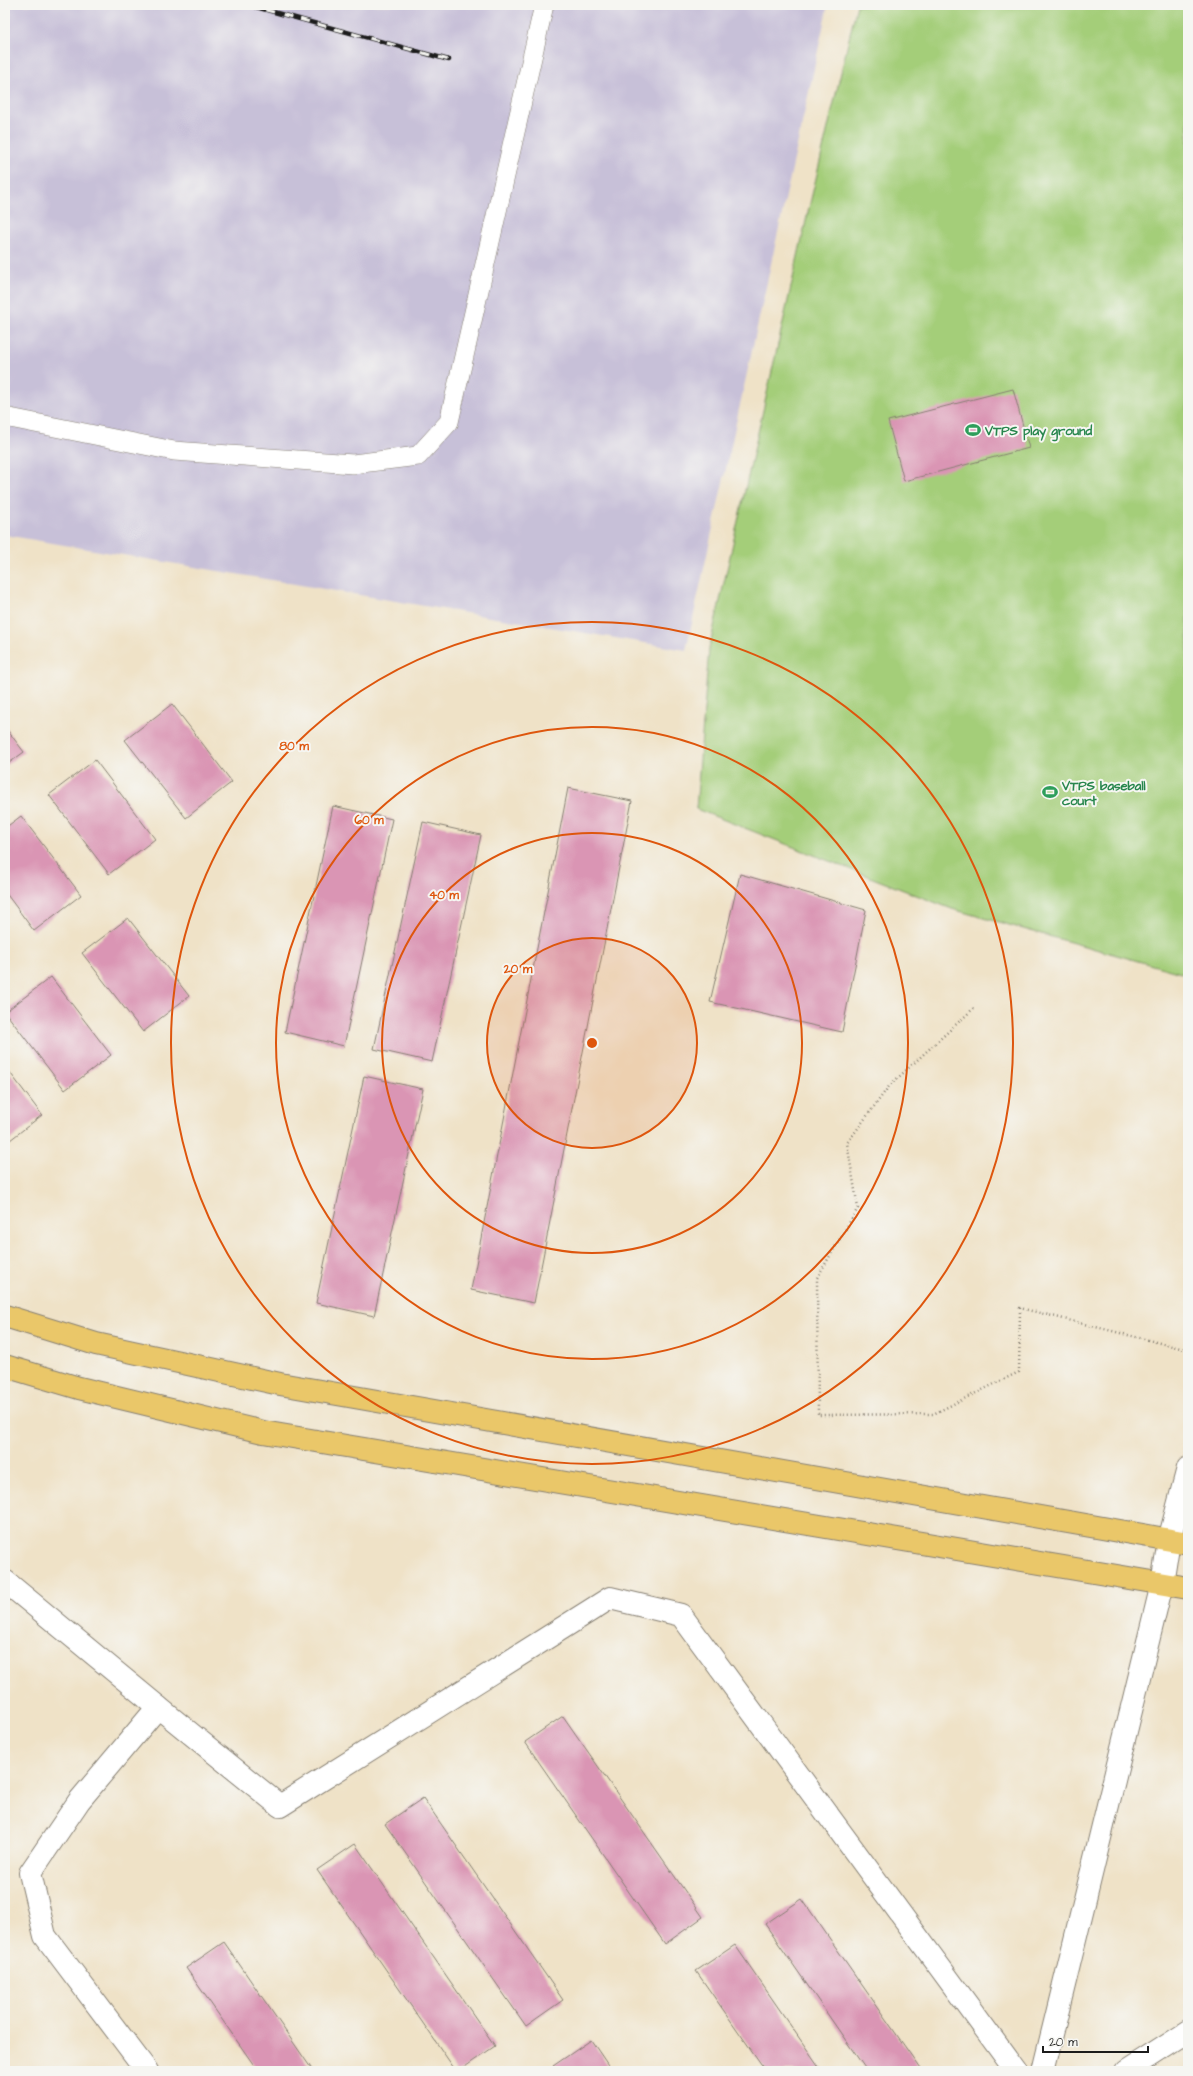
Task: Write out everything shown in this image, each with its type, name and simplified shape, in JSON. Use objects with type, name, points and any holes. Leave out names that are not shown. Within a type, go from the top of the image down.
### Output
[{"type":"highway","points":[[5,1316],[96,1344],[280,1384],[1178,1541]]},
{"type":"highway","points":[[5,1366],[79,1388],[263,1432],[1188,1588]]},
{"type":"street","points":[[1043,2071],[1162,1584],[1178,1541],[1188,1468]]},
{"type":"street","points":[[5,1581],[280,1806],[610,1598],[681,1615],[1016,2071]]},
{"type":"street","points":[[147,2071],[45,1936],[30,1873],[79,1801],[158,1707]]},
{"type":"street","points":[[1126,2071],[1188,2031]]},
{"type":"lane","points":[[5,418],[174,451],[353,464],[418,456],[448,422],[544,5]]},
{"type":"path","points":[[974,1008],[890,1085],[847,1143],[858,1208],[817,1278],[818,1415],[933,1414],[1019,1372],[1020,1308],[1188,1350]]},
{"type":"shaded area","points":[[5,5],[828,5],[686,650],[5,535]]},
{"type":"green space","name":"VTPS play ground","points":[[857,5],[1188,5],[1188,975],[952,909],[696,809],[709,649],[808,212]]},
{"type":"building","points":[[1013,389],[1029,448],[904,481],[888,421]]},
{"type":"building","points":[[172,704],[232,782],[186,818],[125,740]]},
{"type":"building","points":[[5,727],[24,752],[5,766]]},
{"type":"building","points":[[95,760],[155,839],[109,874],[49,795]]},
{"type":"building","points":[[568,788],[632,801],[534,1303],[471,1290]]},
{"type":"building","points":[[333,806],[392,819],[344,1046],[285,1032]]},
{"type":"building","points":[[21,816],[81,895],[34,931],[5,892],[5,828]]},
{"type":"building","points":[[423,822],[481,835],[432,1062],[374,1049]]},
{"type":"building","points":[[740,874],[866,910],[842,1032],[710,1002]]},
{"type":"building","points":[[128,918],[189,996],[143,1032],[82,953]]},
{"type":"building","points":[[51,977],[111,1055],[65,1090],[5,1012]]},
{"type":"building","points":[[5,1066],[42,1115],[5,1144]]},
{"type":"building","points":[[364,1076],[423,1089],[374,1316],[316,1303]]},
{"type":"building","points":[[563,1716],[703,1917],[665,1944],[525,1742]]},
{"type":"building","points":[[423,1798],[563,2000],[526,2026],[385,1824]]},
{"type":"building","points":[[355,1844],[495,2046],[459,2071],[456,2071],[317,1870]]},
{"type":"building","points":[[802,1899],[922,2071],[867,2071],[765,1924]]},
{"type":"building","points":[[224,1942],[313,2071],[258,2071],[186,1968]]},
{"type":"building","points":[[735,1945],[822,2071],[766,2071],[696,1971]]},
{"type":"building","points":[[591,2040],[612,2071],[557,2071],[553,2066]]},
{"type":"railway","points":[[248,5],[449,60]]},
{"type":"place","name":"VTPS play ground","points":[[973,430]]},
{"type":"place","name":"VTPS baseball court","points":[[1050,792]]}]
